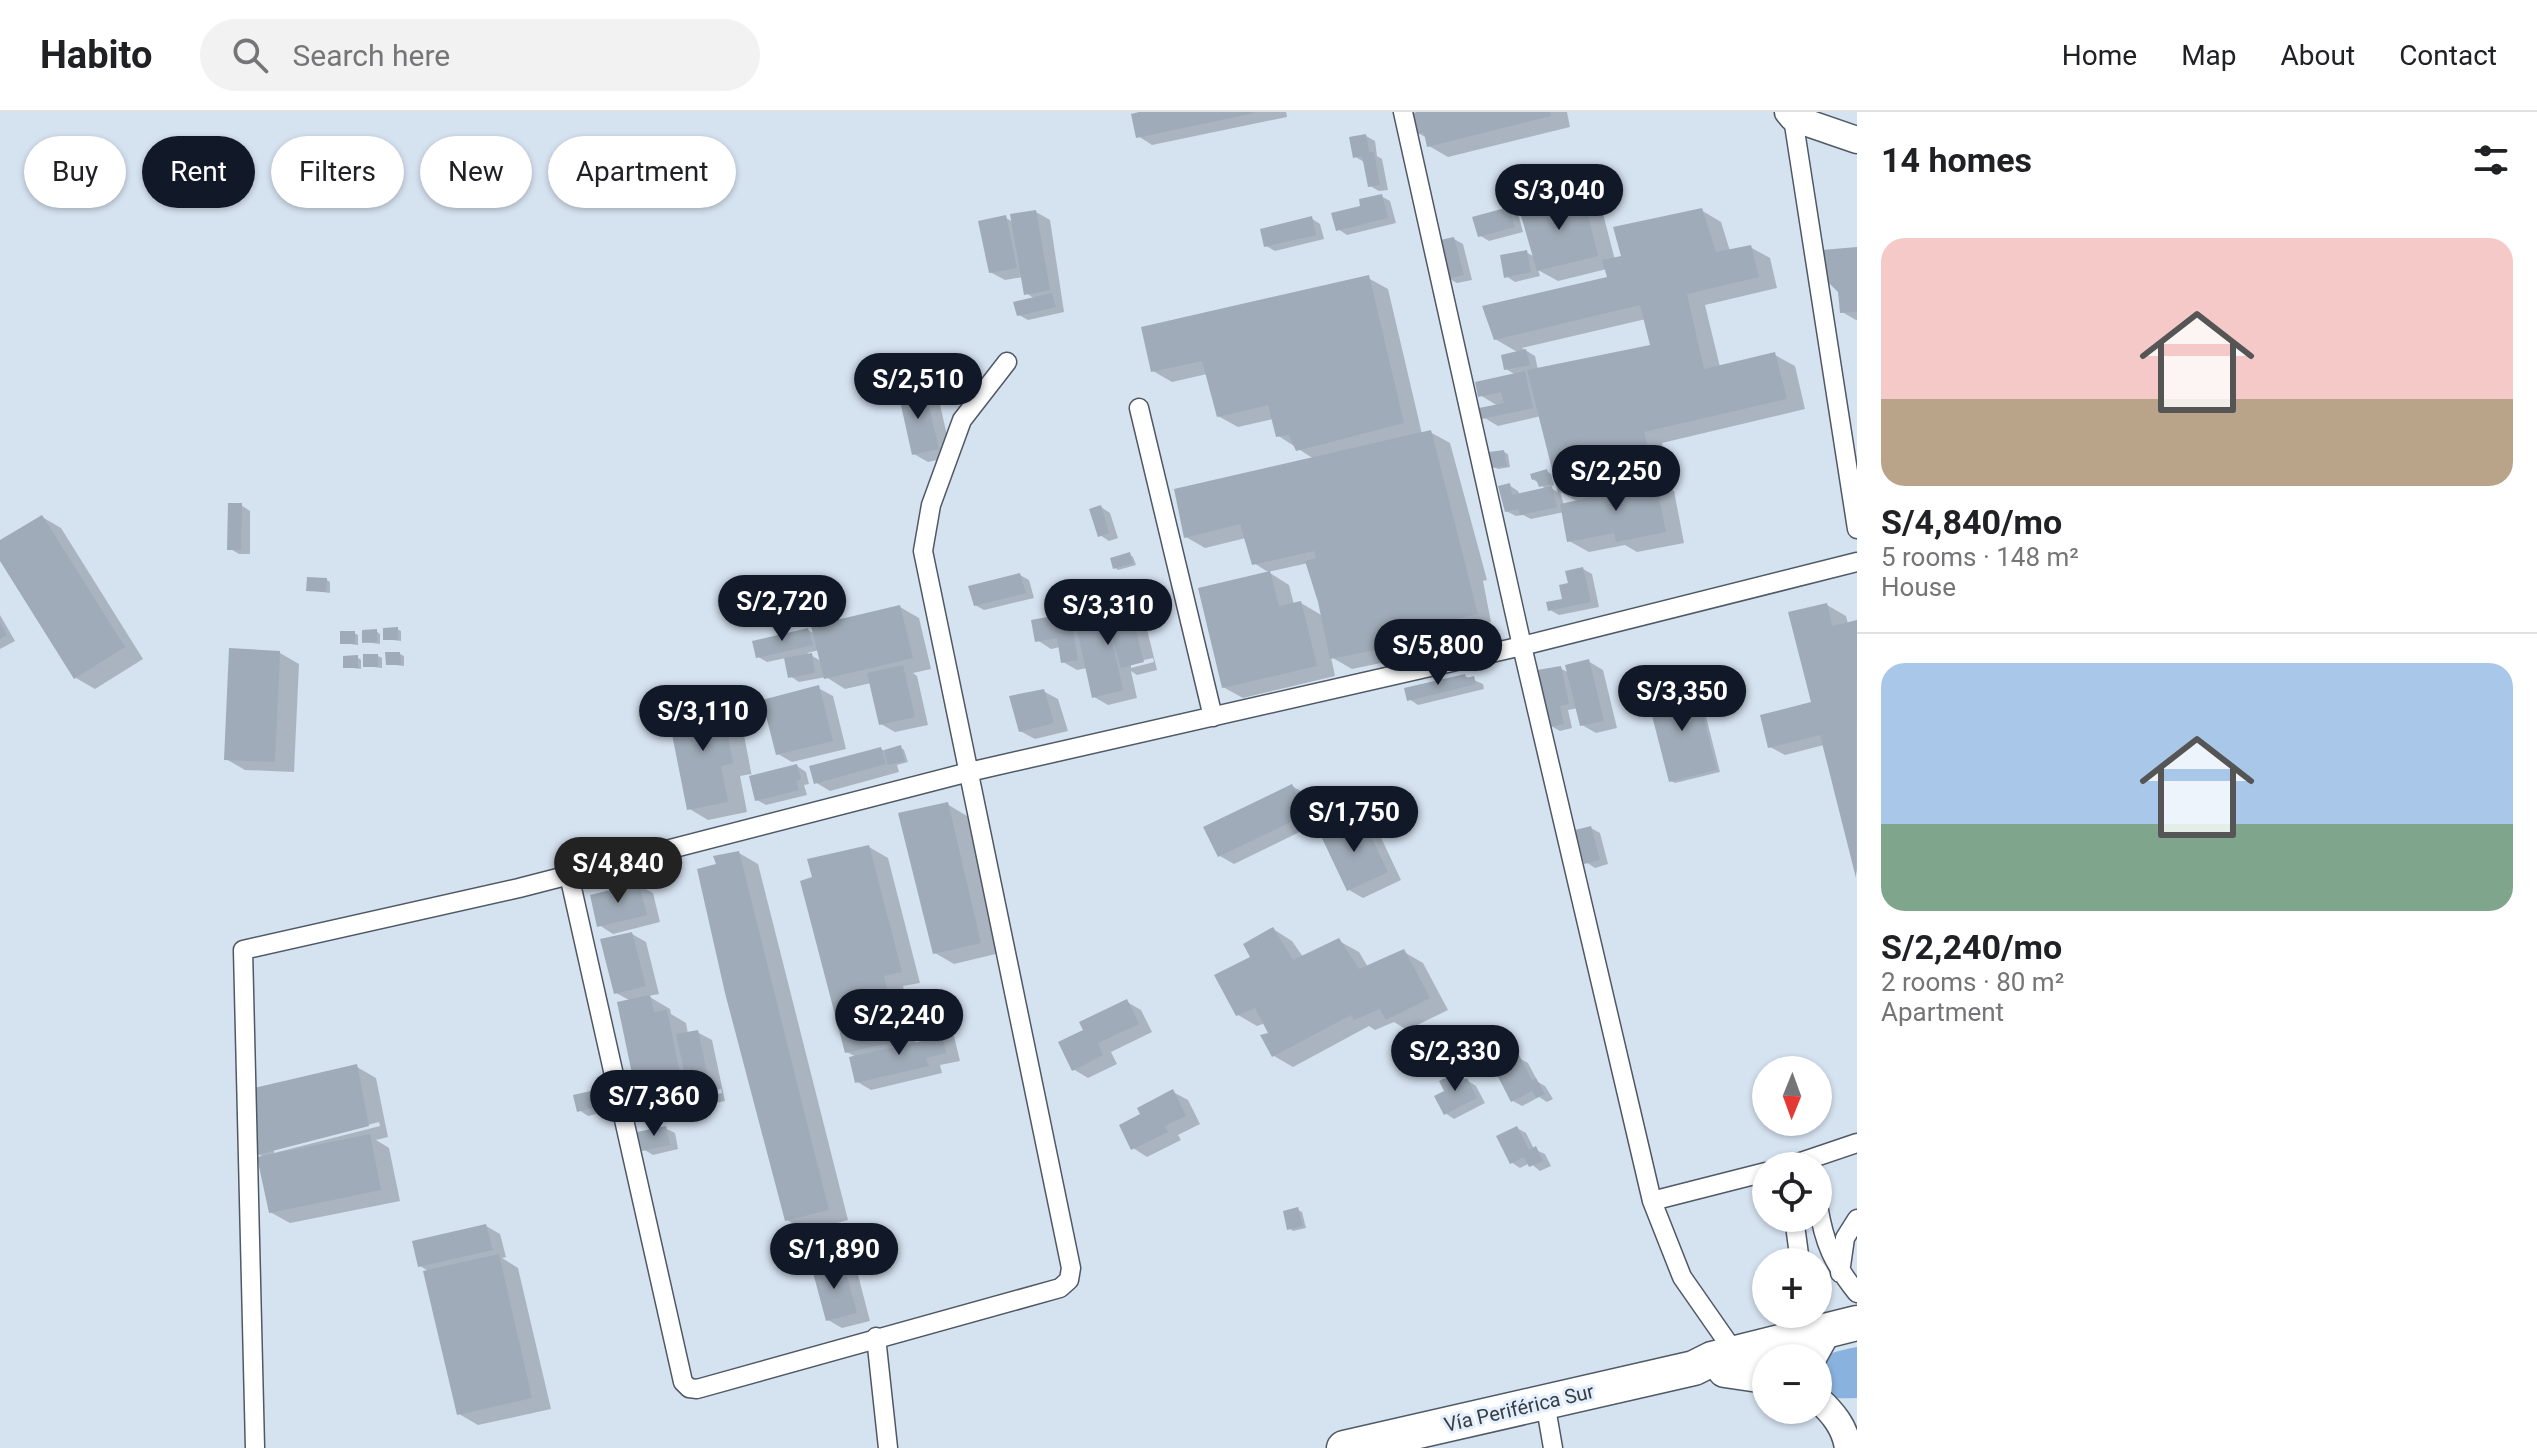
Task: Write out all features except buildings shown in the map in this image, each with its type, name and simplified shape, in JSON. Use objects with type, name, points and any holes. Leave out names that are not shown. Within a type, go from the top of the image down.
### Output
[{"type":"highway","name":"Vía Periférica Sur","points":[[1344,1448],[1752,1354]]},
{"type":"main road","points":[[1790,115],[1857,140]]},
{"type":"main road","points":[[1832,1404],[1857,1410]]},
{"type":"main road","points":[[1832,1413],[1846,1436],[1848,1448]]},
{"type":"street","points":[[1403,112],[1522,646],[1652,1201],[1682,1277],[1784,1344]]},
{"type":"street","points":[[1790,115],[1857,529]]},
{"type":"street","points":[[569,875],[683,1382],[689,1388],[697,1389],[1060,1288],[1069,1280],[1071,1268],[923,551],[931,505],[962,420],[1007,362]]},
{"type":"street","points":[[1139,408],[1213,717]]},
{"type":"street","points":[[255,1448],[243,950],[569,875],[969,772],[1522,646],[1857,562]]},
{"type":"street","points":[[1832,1153],[1857,1143]]},
{"type":"street","points":[[1652,1201],[1752,1176]]},
{"type":"street","points":[[1840,1273],[1845,1238],[1857,1219]]},
{"type":"street","points":[[1822,1232],[1840,1273],[1857,1293]]},
{"type":"street","points":[[876,1337],[888,1448]]},
{"type":"street","points":[[1545,1402],[1553,1448]]},
{"type":"shaded area","points":[[1857,1347],[1857,1398],[1832,1397],[1833,1353]]}]
